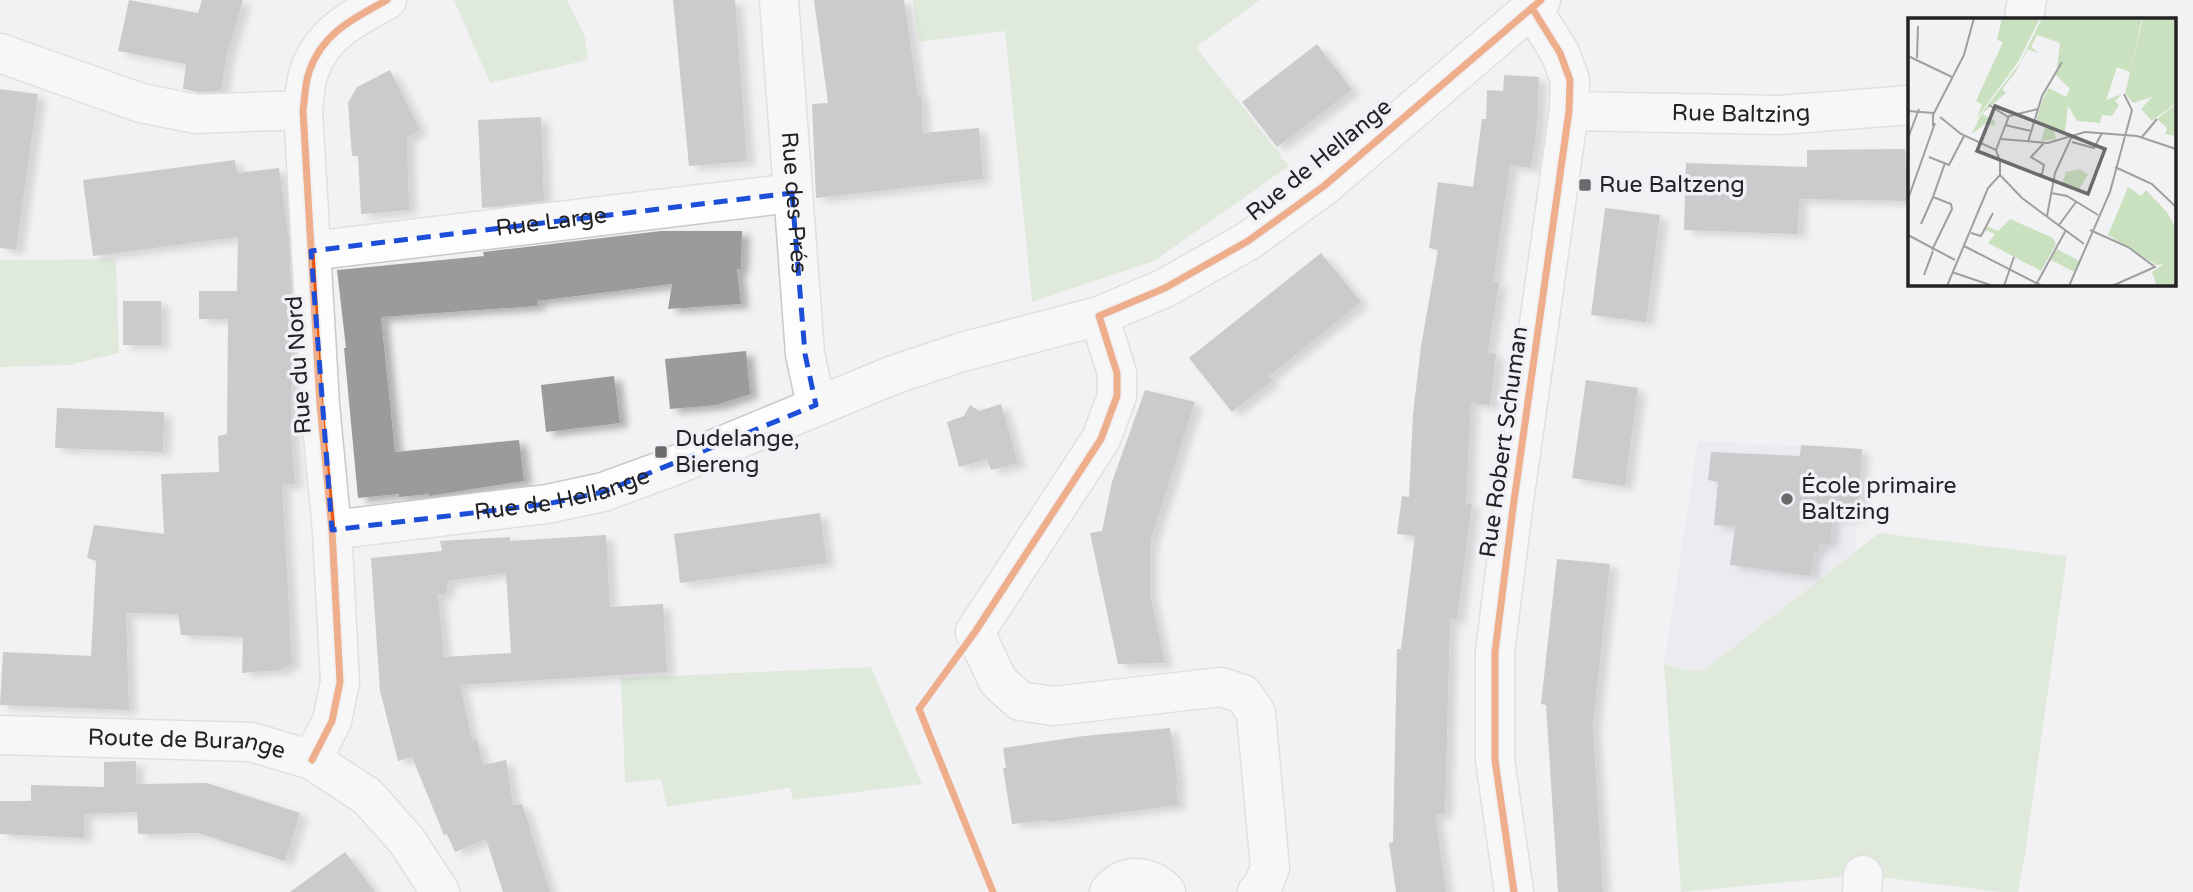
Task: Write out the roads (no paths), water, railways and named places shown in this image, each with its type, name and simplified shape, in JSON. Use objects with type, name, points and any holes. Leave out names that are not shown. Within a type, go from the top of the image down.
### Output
[{"type":"street","name":"Rue du Nord","points":[[312,760],[332,721],[340,682],[303,110],[309,72],[324,41],[351,20],[387,0]]},
{"type":"street","name":"Rue des Prés","points":[[779,0],[805,354],[816,405]]},
{"type":"street","points":[[2024,18],[2027,0]]},
{"type":"street","name":"Rue Robert Schuman","points":[[1514,892],[1495,760],[1496,652],[1513,508],[1569,111],[1570,80],[1536,4]]},
{"type":"street","name":"Rue de Hellange","points":[[332,530],[547,504],[603,492],[666,469],[893,375],[962,352],[1099,316],[1165,288],[1248,241],[1324,186],[1536,4]]},
{"type":"street","points":[[0,53],[141,103],[196,114],[303,110]]},
{"type":"street","name":"Rue Baltzing","points":[[1569,111],[1780,115],[1908,104]]},
{"type":"street","name":"Rue Large","points":[[311,251],[792,193]]},
{"type":"street","points":[[1099,316],[1118,373],[1117,396],[1101,439],[975,632],[998,681],[1020,701],[1053,706],[1221,687],[1243,694],[1256,713],[1270,868],[1261,890],[1257,892]]},
{"type":"street","name":"Route de Burange","points":[[0,735],[251,742],[312,760],[367,796],[407,841],[440,892]]},
{"type":"street","points":[[1109,892],[1123,881],[1134,878],[1156,883],[1166,892]]},
{"type":"place","name":"Rue Baltzeng","points":[[1585,185]]},
{"type":"place","name":"Dudelange, Biereng","points":[[661,452]]},
{"type":"place","name":"École primaire Baltzing","points":[[1787,499]]}]
